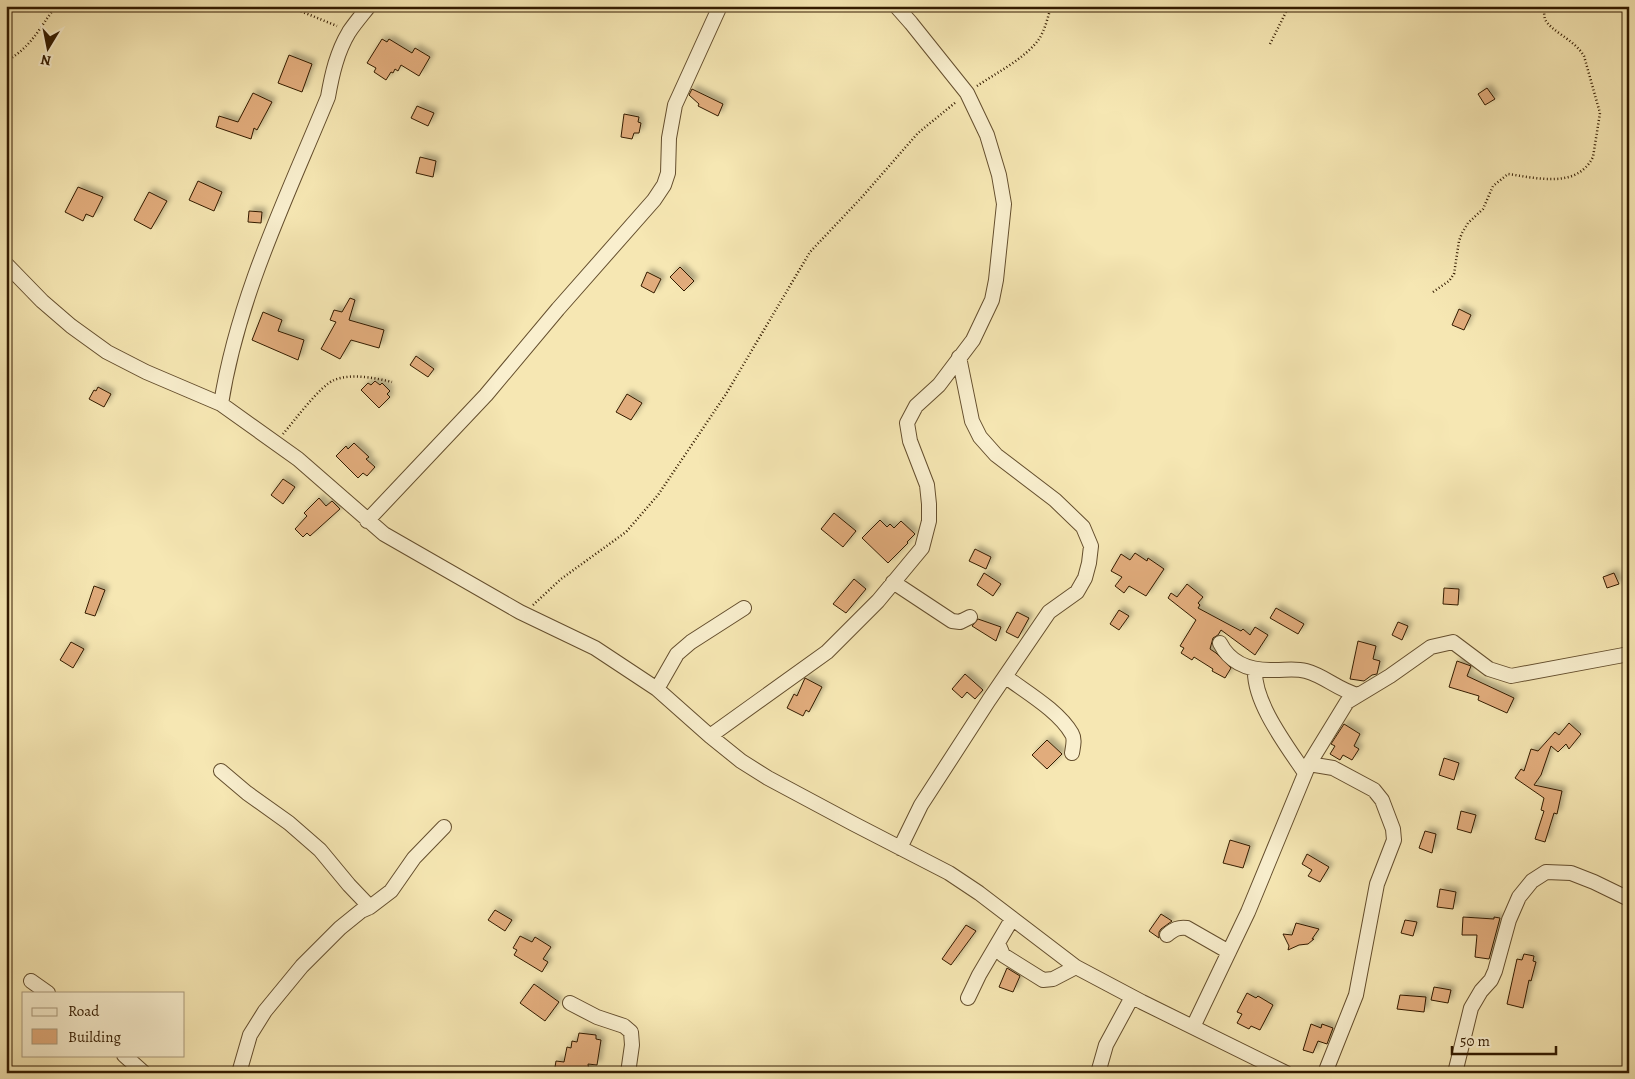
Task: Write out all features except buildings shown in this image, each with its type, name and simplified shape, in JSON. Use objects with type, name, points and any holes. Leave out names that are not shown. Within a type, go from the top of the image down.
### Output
[{"type":"street","points":[[221,404],[239,323],[291,185],[328,97],[340,48],[369,6]]},
{"type":"street","points":[[367,521],[486,395],[558,309],[654,200],[664,185],[668,174],[669,138],[675,106],[720,6]]},
{"type":"street","points":[[710,736],[827,652],[878,601],[922,548],[929,521],[927,485],[910,441],[907,423],[916,406],[939,385],[973,340],[992,300],[1004,204],[999,175],[987,135],[967,94],[896,6]]},
{"type":"street","points":[[6,264],[42,300],[72,326],[107,352],[146,372],[221,404],[298,459],[384,534],[525,614],[595,648],[657,689],[710,736],[768,778],[949,873],[979,893],[1076,967],[1132,997],[1286,1073]]},
{"type":"street","points":[[900,848],[921,805],[1049,612],[1077,592],[1085,578],[1091,546],[1083,527],[1055,500],[996,455],[980,437],[972,421],[959,357]]},
{"type":"street","points":[[893,582],[952,621],[960,622],[970,617]]},
{"type":"street","points":[[657,689],[677,654],[691,642],[744,608]]},
{"type":"street","points":[[1193,1026],[1248,912],[1307,769],[1347,702],[1390,676],[1431,647],[1452,642],[1489,669],[1511,676],[1629,654]]},
{"type":"street","points":[[1220,643],[1224,651],[1241,666],[1255,669],[1299,669],[1320,676],[1345,692],[1358,695]]},
{"type":"street","points":[[1255,669],[1255,683],[1258,696],[1283,741],[1307,769]]},
{"type":"street","points":[[1006,677],[1052,712],[1066,726],[1073,735],[1072,753]]},
{"type":"street","points":[[1307,769],[1333,768],[1374,790],[1382,800],[1393,829],[1394,840],[1377,884],[1356,995],[1326,1073]]},
{"type":"street","points":[[222,771],[247,793],[276,813],[315,845],[370,908]]},
{"type":"street","points":[[240,1073],[250,1035],[265,1011],[302,966],[340,928],[361,911],[370,908],[391,890],[414,858],[444,827]]},
{"type":"street","points":[[1455,1073],[1471,1008],[1481,991],[1491,980],[1509,920],[1519,897],[1532,882],[1546,872],[1572,873],[1629,899]]},
{"type":"street","points":[[968,998],[979,975],[1012,919]]},
{"type":"street","points":[[1167,935],[1173,930],[1187,928],[1229,952]]},
{"type":"street","points":[[998,943],[1003,955],[1043,980],[1053,978],[1076,967]]},
{"type":"street","points":[[31,981],[47,992]]},
{"type":"street","points":[[1098,1073],[1106,1045],[1132,997]]},
{"type":"street","points":[[570,1002],[597,1017],[624,1026],[631,1032],[632,1045],[628,1073]]},
{"type":"street","points":[[125,1056],[144,1073]]},
{"type":"path","points":[[6,61],[16,56],[35,38],[56,6]]},
{"type":"path","points":[[288,6],[350,31]]},
{"type":"path","points":[[525,614],[537,600],[561,579],[626,532],[658,495],[726,394],[810,252],[862,197],[918,133],[967,94],[1027,52],[1039,39],[1048,21],[1051,6]]},
{"type":"path","points":[[1270,44],[1289,6]]},
{"type":"path","points":[[1433,292],[1449,281],[1454,274],[1458,241],[1468,223],[1483,209],[1493,186],[1508,174],[1549,179],[1568,178],[1581,172],[1593,157],[1600,112],[1584,56],[1579,48],[1545,19],[1543,6]]},
{"type":"path","points":[[276,442],[332,381],[351,377],[374,378],[392,382]]}]
